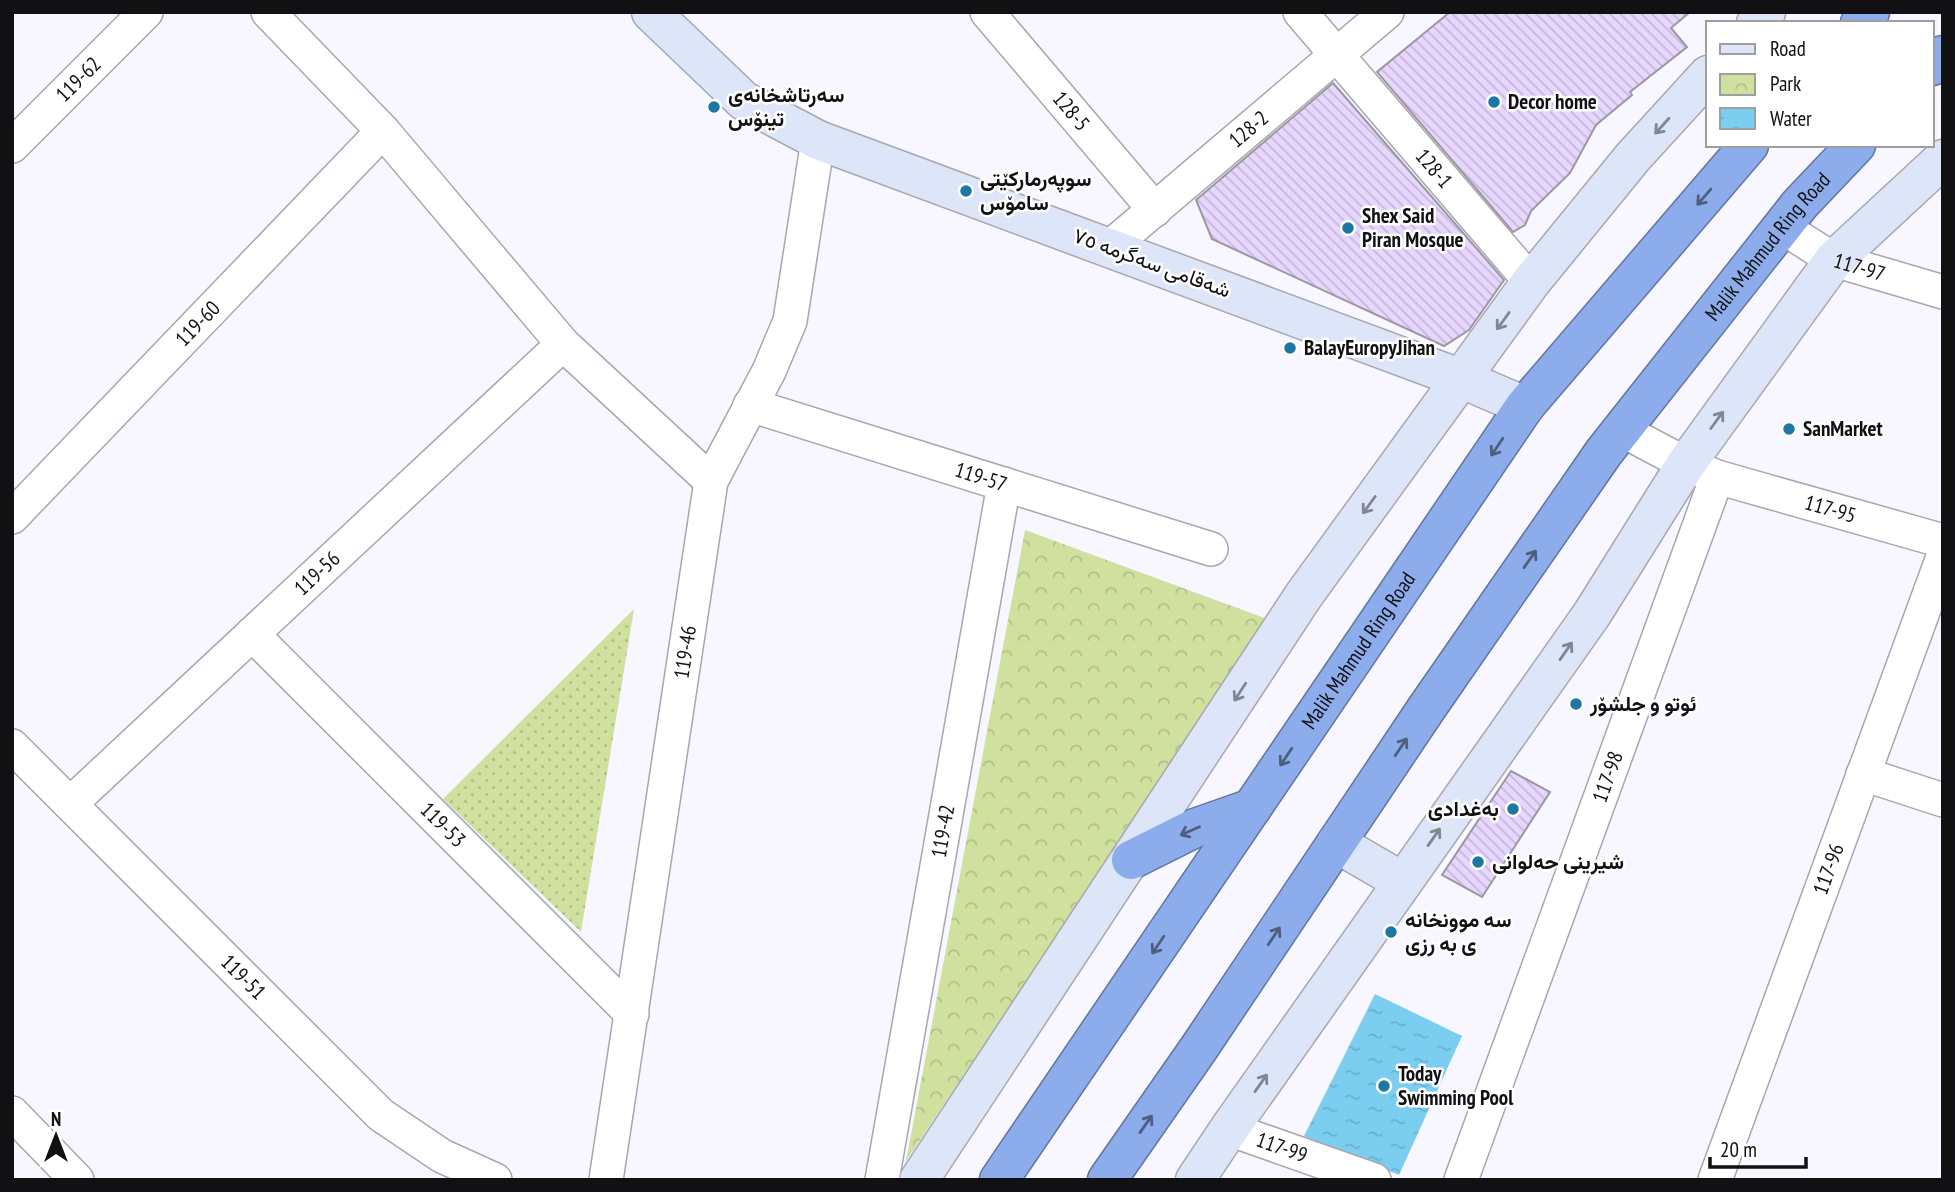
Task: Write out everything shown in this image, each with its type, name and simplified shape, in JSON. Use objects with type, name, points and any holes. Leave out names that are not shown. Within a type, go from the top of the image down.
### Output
[{"type":"highway","name":"Malik Mahmud Ring Road","points":[[999,1180],[1525,406],[1747,147]]},
{"type":"highway","name":"Malik Mahmud Ring Road","points":[[1107,1180],[1434,698],[1622,430],[1800,204],[1854,147]]},
{"type":"highway","points":[[1131,860],[1195,828],[1252,808]]},
{"type":"main road","name":"شەقامی سەگرمە ٧٥","points":[[651,12],[744,102],[818,140],[1462,379],[1525,406]]},
{"type":"main road","points":[[919,1180],[1304,595],[1531,282],[1633,157],[1706,77]]},
{"type":"main road","points":[[1195,1180],[1228,1129],[1592,614],[1702,470],[1834,260],[1943,159]]},
{"type":"main road","points":[[1336,843],[1402,882]]},
{"type":"street","name":"119-62","points":[[12,146],[146,12]]},
{"type":"street","points":[[268,12],[383,131],[564,344],[711,481]]},
{"type":"street","name":"128-5","points":[[987,12],[1155,210]]},
{"type":"street","name":"128-1","points":[[1300,12],[1531,282]]},
{"type":"street","name":"128-2","points":[[1110,247],[1387,12]]},
{"type":"street","name":"119-60","points":[[12,517],[383,131]]},
{"type":"street","name":"119-46","points":[[606,1180],[711,481],[769,371],[790,321],[818,140]]},
{"type":"street","name":"117-97","points":[[1782,227],[1834,260],[1943,292]]},
{"type":"street","name":"119-56","points":[[70,804],[564,344]]},
{"type":"street","name":"119-57","points":[[750,405],[1211,549]]},
{"type":"street","points":[[1622,430],[1702,470]]},
{"type":"street","name":"117-95","points":[[1702,470],[1943,541]]},
{"type":"street","name":"117-98","points":[[1461,1180],[1702,470]]},
{"type":"street","name":"119-42","points":[[881,1180],[1004,484]]},
{"type":"street","name":"117-96","points":[[1715,1180],[1943,557]]},
{"type":"street","name":"119-53","points":[[252,634],[632,1014]]},
{"type":"street","name":"119-51","points":[[12,746],[381,1115],[442,1156],[495,1180]]},
{"type":"street","points":[[1863,774],[1943,800]]},
{"type":"street","points":[[12,1113],[77,1180]]},
{"type":"street","name":"117-99","points":[[1228,1129],[1374,1180]]},
{"type":"green space","points":[[1025,530],[1270,620],[906,1161]]},
{"type":"green space","points":[[634,609],[581,932],[443,799]]},
{"type":"water","name":"Today Swimming Pool","points":[[1375,994],[1462,1036],[1399,1175],[1304,1136]]},
{"type":"building","points":[[1450,12],[1690,12],[1671,28],[1687,47],[1630,92],[1632,95],[1596,125],[1570,173],[1531,211],[1525,225],[1513,232],[1377,72]]},
{"type":"building","points":[[1333,83],[1504,280],[1469,330],[1444,346],[1212,239],[1196,200]]},
{"type":"building","points":[[1511,771],[1550,792],[1482,897],[1442,875]]},
{"type":"place","name":"Decor home","points":[[1494,102]]},
{"type":"place","name":"سەرتاشخانەی تینۆس","points":[[714,107]]},
{"type":"place","name":"سوپەرمارکێتی سامۆس","points":[[966,191]]},
{"type":"place","name":"Shex Said Piran Mosque","points":[[1348,228]]},
{"type":"place","name":"BalayEuropyJihan","points":[[1290,348]]},
{"type":"place","name":"SanMarket","points":[[1789,429]]},
{"type":"place","name":"ئوتو و جلشۆر","points":[[1576,704]]},
{"type":"place","name":"بەغدادی","points":[[1513,809]]},
{"type":"place","name":"شیرینی ‌حەلوانی","points":[[1478,862]]},
{"type":"place","name":"سه موونخانه ی به رزی","points":[[1391,932]]},
{"type":"place","name":"Today Swimming Pool","points":[[1384,1086]]}]
